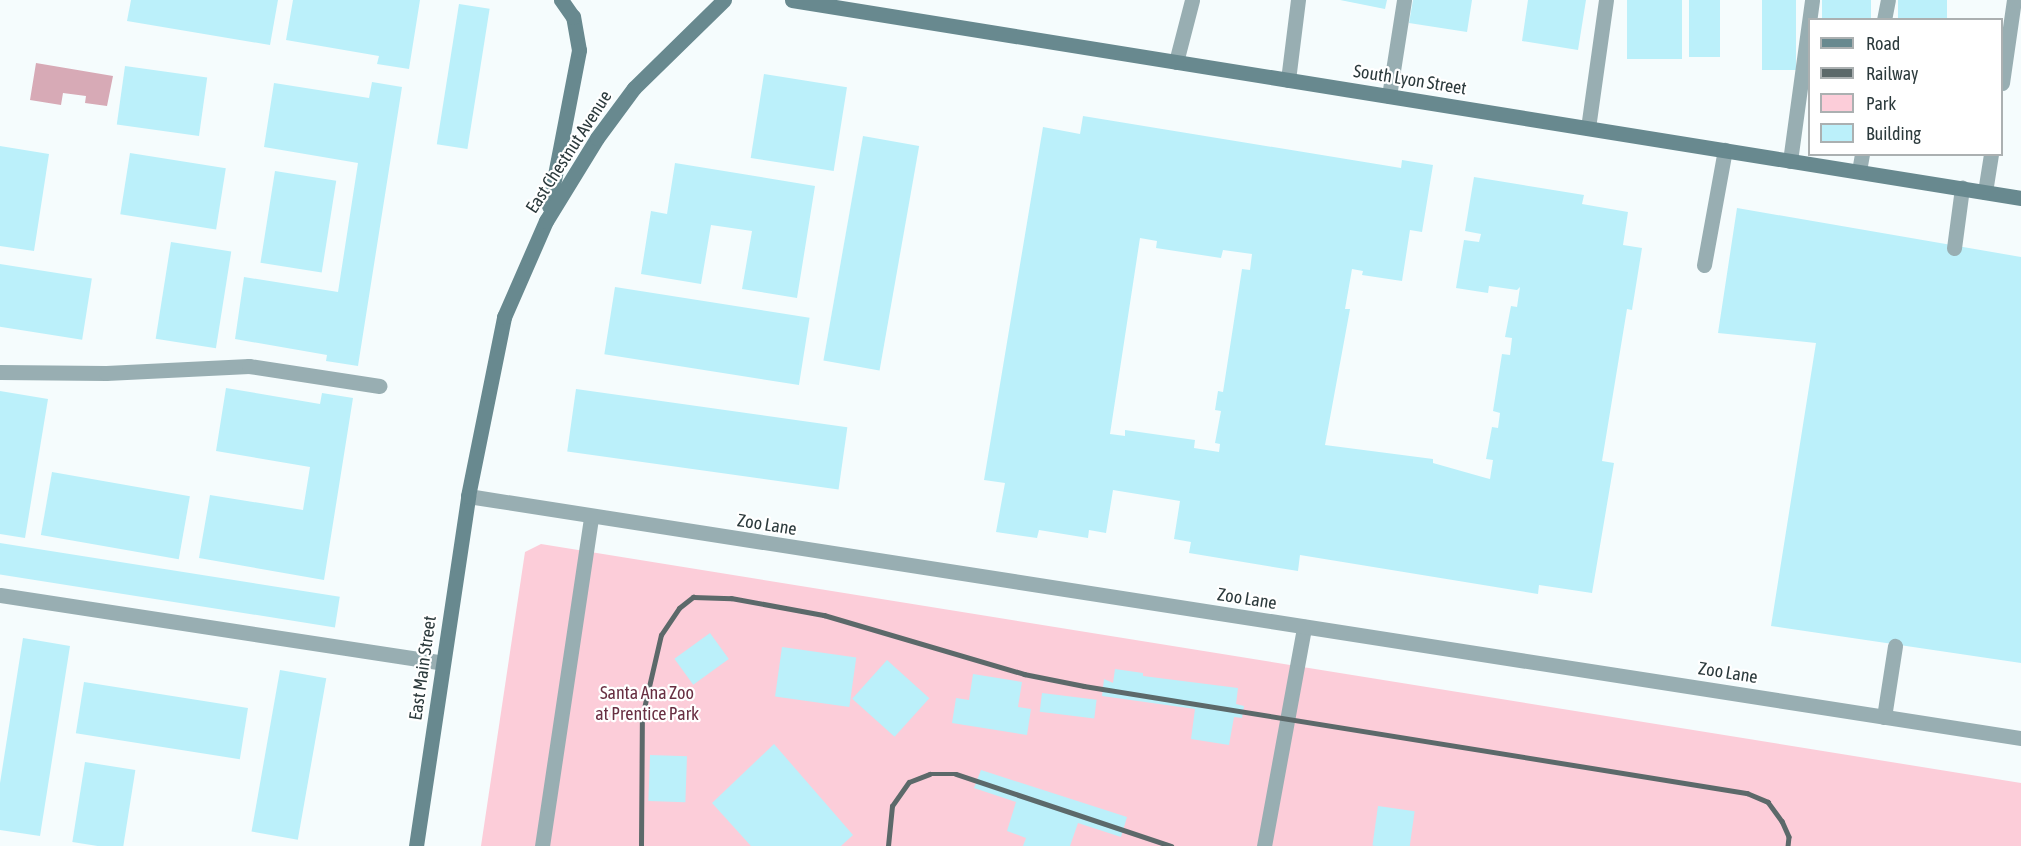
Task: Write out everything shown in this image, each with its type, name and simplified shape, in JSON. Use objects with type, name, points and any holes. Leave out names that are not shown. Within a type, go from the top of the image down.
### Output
[{"type":"street","points":[[546,221],[579,50],[573,17],[561,0]]},
{"type":"street","name":"East Chestnut Avenue","points":[[468,496],[504,317],[546,221],[597,138],[634,88],[724,0]]},
{"type":"street","name":"South Lyon Street","points":[[792,0],[2021,198]]},
{"type":"street","points":[[1176,62],[1192,0]]},
{"type":"street","points":[[1288,80],[1298,0]]},
{"type":"street","points":[[1389,96],[1404,0]]},
{"type":"street","points":[[1588,128],[1606,0]]},
{"type":"street","points":[[1810,18],[1812,0]]},
{"type":"street","points":[[1884,18],[1888,0]]},
{"type":"street","points":[[2003,70],[2014,0]]},
{"type":"street","points":[[1790,160],[1808,29]]},
{"type":"street","points":[[1704,265],[1725,150]]},
{"type":"street","points":[[1859,171],[1862,156]]},
{"type":"street","points":[[1985,192],[1991,156]]},
{"type":"street","points":[[1954,248],[1962,188]]},
{"type":"street","points":[[0,372],[106,373],[249,366],[379,386]]},
{"type":"street","name":"Zoo Lane","points":[[468,496],[591,518],[2021,738]]},
{"type":"street","name":"East Main Street","points":[[416,846],[468,496]]},
{"type":"street","points":[[542,846],[591,518]]},
{"type":"street","points":[[0,595],[443,663]]},
{"type":"street","points":[[1264,846],[1304,627]]},
{"type":"street","points":[[1884,717],[1895,646]]},
{"type":"green space","name":"Santa Ana Zoo at Prentice Park","points":[[541,544],[2021,783],[2021,846],[481,846],[525,552]]},
{"type":"shaded area","points":[[36,63],[113,76],[107,106],[85,103],[86,96],[63,93],[61,105],[30,100]]},
{"type":"building","points":[[131,0],[278,0],[270,45],[127,21]]},
{"type":"building","points":[[293,0],[420,0],[409,69],[377,64],[379,56],[286,40]]},
{"type":"building","points":[[1340,0],[1387,0],[1385,9]]},
{"type":"building","points":[[1413,0],[1472,0],[1467,32],[1409,23]]},
{"type":"building","points":[[1528,0],[1586,0],[1578,50],[1522,41]]},
{"type":"building","points":[[1627,0],[1682,0],[1682,59],[1627,59]]},
{"type":"building","points":[[1689,0],[1720,0],[1720,57],[1689,57]]},
{"type":"building","points":[[1762,0],[1796,0],[1796,70],[1762,70]]},
{"type":"building","points":[[1822,0],[1871,0],[1871,18],[1822,18]]},
{"type":"building","points":[[1898,0],[1947,0],[1947,18],[1898,18]]},
{"type":"building","points":[[459,4],[490,9],[467,149],[437,144]]},
{"type":"building","points":[[125,66],[207,78],[199,136],[117,124]]},
{"type":"building","points":[[764,74],[847,87],[834,171],[751,158]]},
{"type":"building","points":[[372,82],[402,87],[358,366],[326,361],[327,355],[235,339],[244,277],[338,292],[358,163],[264,147],[274,83],[369,98]]},
{"type":"building","points":[[1083,116],[1401,168],[1402,160],[1433,165],[1422,232],[1410,230],[1402,281],[1362,275],[1363,271],[1352,269],[1345,309],[1350,309],[1325,445],[1433,459],[1433,463],[1490,479],[1493,460],[1486,459],[1492,427],[1498,428],[1500,413],[1493,411],[1502,354],[1510,355],[1512,338],[1505,337],[1511,306],[1517,307],[1520,287],[1517,290],[1489,286],[1488,293],[1456,288],[1464,240],[1479,242],[1481,234],[1465,231],[1474,177],[1584,195],[1582,204],[1628,212],[1623,245],[1642,248],[1632,310],[1627,309],[1602,461],[1614,463],[1592,593],[1539,585],[1538,594],[1300,555],[1298,571],[1189,553],[1191,542],[1174,539],[1180,501],[1113,490],[1106,533],[1089,530],[1088,538],[1039,530],[1037,538],[996,532],[1005,483],[984,480],[1043,127],[1080,134]],"holes":[[[1140,238],[1157,241],[1156,248],[1221,258],[1223,250],[1252,254],[1250,270],[1242,269],[1223,392],[1218,391],[1215,410],[1221,411],[1215,443],[1220,444],[1219,452],[1194,448],[1195,440],[1125,430],[1125,436],[1110,434]]]},
{"type":"building","points":[[863,136],[919,146],[880,370],[823,361]]},
{"type":"building","points":[[0,146],[49,154],[34,251],[0,246]]},
{"type":"building","points":[[130,153],[226,168],[216,229],[120,214]]},
{"type":"building","points":[[675,163],[815,186],[797,298],[742,289],[752,231],[711,225],[701,284],[641,274],[651,211],[667,214]]},
{"type":"building","points":[[275,171],[336,181],[322,273],[260,263]]},
{"type":"building","points":[[1737,208],[2021,257],[2021,663],[1771,626],[1816,343],[1718,333]]},
{"type":"building","points":[[171,242],[231,252],[216,348],[156,339]]},
{"type":"building","points":[[0,264],[92,279],[82,340],[0,327]]},
{"type":"building","points":[[615,287],[810,318],[799,385],[604,354]]},
{"type":"building","points":[[226,388],[320,404],[322,393],[353,398],[324,580],[199,558],[210,495],[303,510],[310,467],[216,451]]},
{"type":"building","points":[[576,389],[847,427],[839,490],[567,451]]},
{"type":"building","points":[[0,391],[48,399],[25,538],[0,534]]},
{"type":"building","points":[[52,472],[190,496],[179,559],[41,535]]},
{"type":"building","points":[[0,543],[340,597],[335,627],[0,574]]},
{"type":"building","points":[[710,633],[729,659],[693,685],[674,659]]},
{"type":"building","points":[[23,638],[70,646],[40,836],[0,830],[0,783]]},
{"type":"building","points":[[782,647],[856,657],[849,707],[775,697]]},
{"type":"building","points":[[887,660],[929,698],[895,737],[852,699]]},
{"type":"building","points":[[1115,669],[1143,673],[1143,676],[1238,688],[1236,704],[1244,706],[1242,718],[1234,717],[1229,745],[1191,739],[1195,709],[1102,696],[1104,679],[1113,683]]},
{"type":"building","points":[[280,670],[326,678],[298,840],[252,832]]},
{"type":"building","points":[[973,674],[1022,682],[1018,707],[1031,709],[1027,735],[952,723],[956,698],[969,700]]},
{"type":"building","points":[[84,682],[248,708],[240,759],[76,733]]},
{"type":"building","points":[[1042,693],[1097,700],[1094,719],[1040,712]]},
{"type":"building","points":[[774,744],[853,835],[841,846],[751,846],[712,803]]},
{"type":"building","points":[[650,755],[687,756],[685,802],[648,801]]},
{"type":"building","points":[[85,762],[135,770],[123,846],[98,846],[72,842]]},
{"type":"building","points":[[981,770],[1127,817],[1121,837],[1078,823],[1070,846],[1023,846],[1026,838],[1007,831],[1016,802],[974,788]]},
{"type":"building","points":[[1378,806],[1415,811],[1410,846],[1372,846]]},
{"type":"railway","points":[[641,846],[642,717],[661,635],[679,608],[693,597],[731,598],[824,615],[1024,674],[1084,686],[1747,793],[1768,802],[1782,821],[1789,837],[1788,846]]},
{"type":"railway","points":[[888,846],[892,806],[909,782],[930,774],[956,774],[1171,846]]}]
